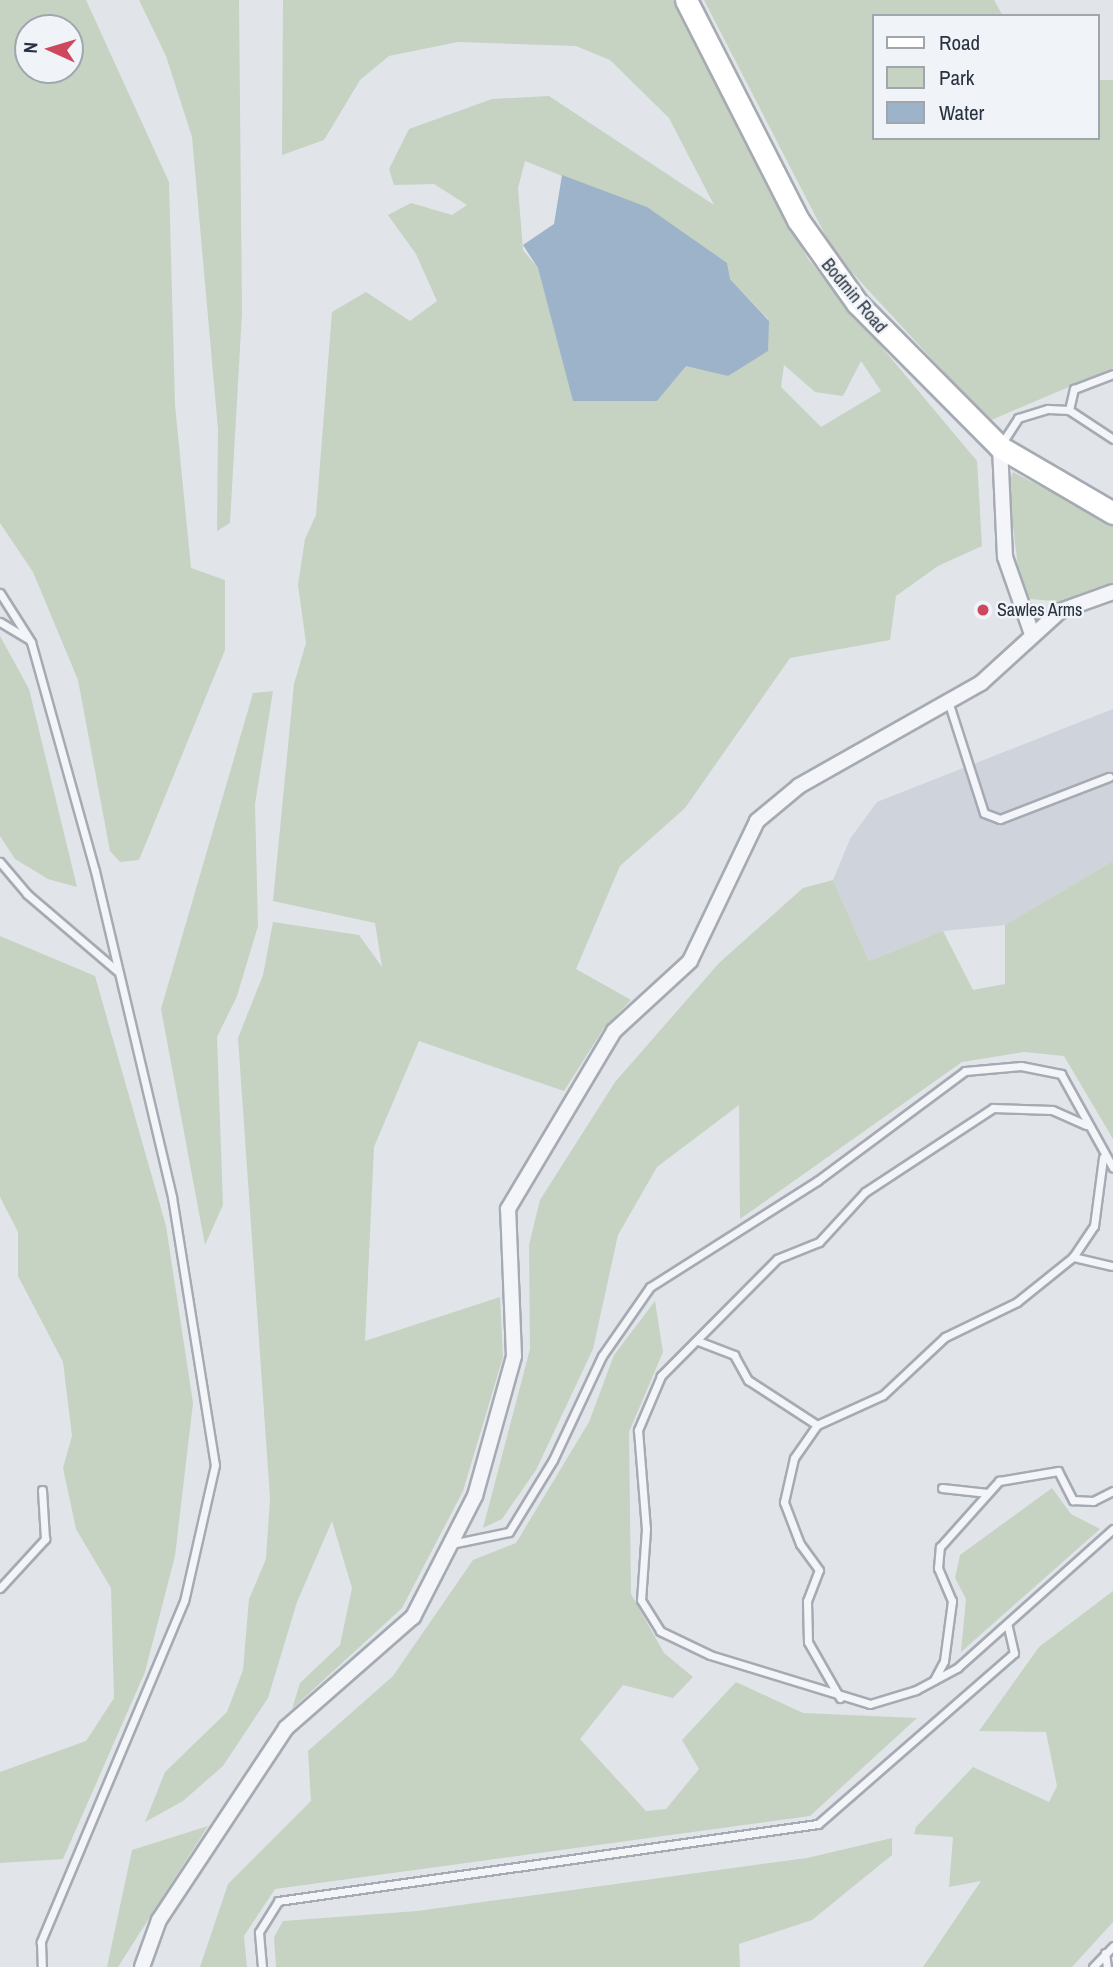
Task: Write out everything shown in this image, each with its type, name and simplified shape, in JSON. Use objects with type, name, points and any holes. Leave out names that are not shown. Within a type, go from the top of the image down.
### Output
[{"type":"main road","name":"Bodmin Road","points":[[685,0],[828,267],[921,372],[1000,447],[1113,513]]},
{"type":"street","points":[[1000,447],[1005,557],[1032,634]]},
{"type":"street","points":[[142,1967],[159,1920],[286,1728],[413,1617],[475,1496],[514,1356],[508,1209],[614,1031],[691,961],[763,815],[799,786],[949,704],[997,670],[1032,634],[1060,611],[1113,592]]},
{"type":"lane","points":[[1069,410],[1074,389],[1113,374]]},
{"type":"lane","points":[[1000,447],[1018,418],[1069,410],[1113,439]]},
{"type":"lane","points":[[0,593],[31,642],[118,971],[172,1197],[215,1465],[184,1601],[41,1942],[42,1967]]},
{"type":"lane","points":[[0,622],[31,642]]},
{"type":"lane","points":[[949,704],[984,813],[1000,819],[1109,777]]},
{"type":"lane","points":[[0,862],[27,894],[118,971]]},
{"type":"lane","points":[[451,1544],[509,1532],[553,1460],[602,1356],[650,1287],[817,1181],[965,1071],[1021,1066],[1061,1074],[1103,1158],[1113,1168]]},
{"type":"lane","points":[[1086,1125],[1052,1110],[993,1108],[865,1192],[819,1242],[777,1259],[661,1376],[638,1430],[646,1529],[641,1600],[660,1631],[840,1699],[870,1704],[934,1680],[1007,1626],[1113,1529]]},
{"type":"lane","points":[[840,1699],[808,1642],[807,1601],[819,1570],[800,1544],[784,1502],[794,1458],[817,1425],[883,1395],[945,1337],[1017,1302],[1073,1257],[1094,1226],[1103,1158]]},
{"type":"lane","points":[[1073,1257],[1111,1266]]},
{"type":"lane","points":[[698,1341],[734,1354],[748,1380],[817,1425]]},
{"type":"lane","points":[[934,1680],[944,1661],[952,1601],[939,1568],[940,1547],[999,1481],[1040,1469],[1058,1471],[1073,1500],[1093,1501],[1113,1491]]},
{"type":"lane","points":[[942,1488],[988,1493]]},
{"type":"lane","points":[[0,1588],[45,1539],[42,1490]]},
{"type":"lane","points":[[262,1967],[259,1932],[278,1901],[818,1824],[1014,1653],[1007,1626]]},
{"type":"lane","points":[[1093,1967],[1113,1946]]},
{"type":"lane","points":[[1105,1953],[1107,1967]]},
{"type":"shaded area","points":[[1113,709],[1113,861],[1005,925],[943,931],[869,961],[833,880],[850,839],[877,802]]},
{"type":"green space","points":[[0,0],[86,0],[169,182],[175,405],[191,568],[225,580],[225,650],[139,860],[120,862],[110,851],[78,680],[33,572],[0,523]]},
{"type":"green space","points":[[139,0],[239,0],[242,313],[230,523],[217,531],[218,429],[192,137],[166,56]]},
{"type":"green space","points":[[283,0],[673,0],[808,259],[977,461],[982,546],[938,566],[896,596],[890,640],[790,658],[685,808],[620,866],[576,969],[631,1000],[604,1028],[564,1091],[419,1041],[374,1147],[365,1341],[500,1297],[503,1357],[463,1491],[402,1608],[292,1709],[300,1683],[340,1645],[352,1588],[332,1521],[297,1602],[268,1698],[223,1766],[183,1801],[145,1822],[165,1772],[227,1712],[243,1670],[249,1599],[266,1559],[270,1498],[238,1038],[263,975],[273,922],[359,935],[382,967],[375,923],[273,901],[294,684],[306,643],[298,585],[305,539],[316,515],[332,312],[366,292],[410,321],[437,301],[416,254],[388,215],[411,203],[452,215],[467,205],[434,184],[394,185],[389,169],[409,129],[492,99],[549,96],[714,205],[669,118],[610,60],[576,46],[458,42],[389,56],[360,80],[324,140],[282,155]],"holes":[[[525,161],[592,188],[730,279],[769,320],[728,376],[686,365],[657,401],[574,401],[538,268],[523,250],[518,188]],[[861,361],[881,391],[821,427],[781,387],[784,365],[815,392],[843,396]]]},
{"type":"green space","points":[[704,0],[994,0],[1002,14],[872,14],[872,140],[1099,140],[1099,80],[1113,80],[1113,368],[989,421],[835,254]]},
{"type":"green space","points":[[1013,472],[1113,524],[1113,592],[1076,603],[1030,599],[1019,575],[1008,485]]},
{"type":"green space","points":[[0,636],[29,689],[77,887],[48,879],[15,859],[0,836]]},
{"type":"green space","points":[[273,691],[255,804],[258,926],[237,996],[217,1037],[223,1205],[205,1245],[161,1009],[253,693]]},
{"type":"green space","points":[[1113,861],[1113,1139],[1064,1056],[1024,1052],[962,1062],[740,1219],[739,1105],[657,1167],[618,1235],[593,1349],[536,1470],[502,1519],[483,1528],[530,1349],[529,1245],[540,1200],[615,1082],[719,963],[803,888],[833,880],[869,961],[943,931],[973,990],[1005,984],[1005,925]]},
{"type":"green space","points":[[0,936],[95,976],[166,1226],[193,1403],[175,1556],[145,1672],[63,1859],[0,1863],[0,1772],[86,1741],[114,1698],[111,1588],[76,1529],[63,1468],[72,1436],[63,1362],[18,1276],[18,1232],[0,1197]]},
{"type":"green space","points":[[655,1301],[663,1352],[629,1432],[631,1594],[664,1653],[693,1677],[673,1698],[623,1685],[580,1739],[646,1811],[666,1809],[699,1769],[682,1740],[736,1682],[803,1713],[917,1718],[810,1816],[275,1889],[244,1936],[247,1967],[200,1967],[228,1884],[311,1801],[308,1751],[393,1676],[473,1560],[516,1543],[589,1422],[614,1355]]},
{"type":"green space","points":[[1052,1488],[1071,1514],[1100,1529],[961,1652],[966,1599],[955,1578],[960,1555]]},
{"type":"green space","points":[[1113,1591],[1113,1922],[1072,1967],[923,1967],[981,1881],[949,1887],[953,1837],[914,1834],[916,1827],[973,1767],[1049,1802],[1057,1786],[1046,1732],[979,1731],[1039,1647]]},
{"type":"green space","points":[[208,1826],[118,1967],[107,1967],[132,1850]]},
{"type":"green space","points":[[892,1838],[892,1855],[812,1920],[739,1944],[740,1967],[276,1967],[274,1937],[283,1921],[417,1911],[807,1858]]},
{"type":"water","points":[[562,175],[647,207],[727,263],[730,279],[769,321],[768,351],[728,376],[686,366],[657,401],[573,401],[538,268],[523,245],[554,224]]},
{"type":"place","name":"Sawles Arms","points":[[983,610]]}]
